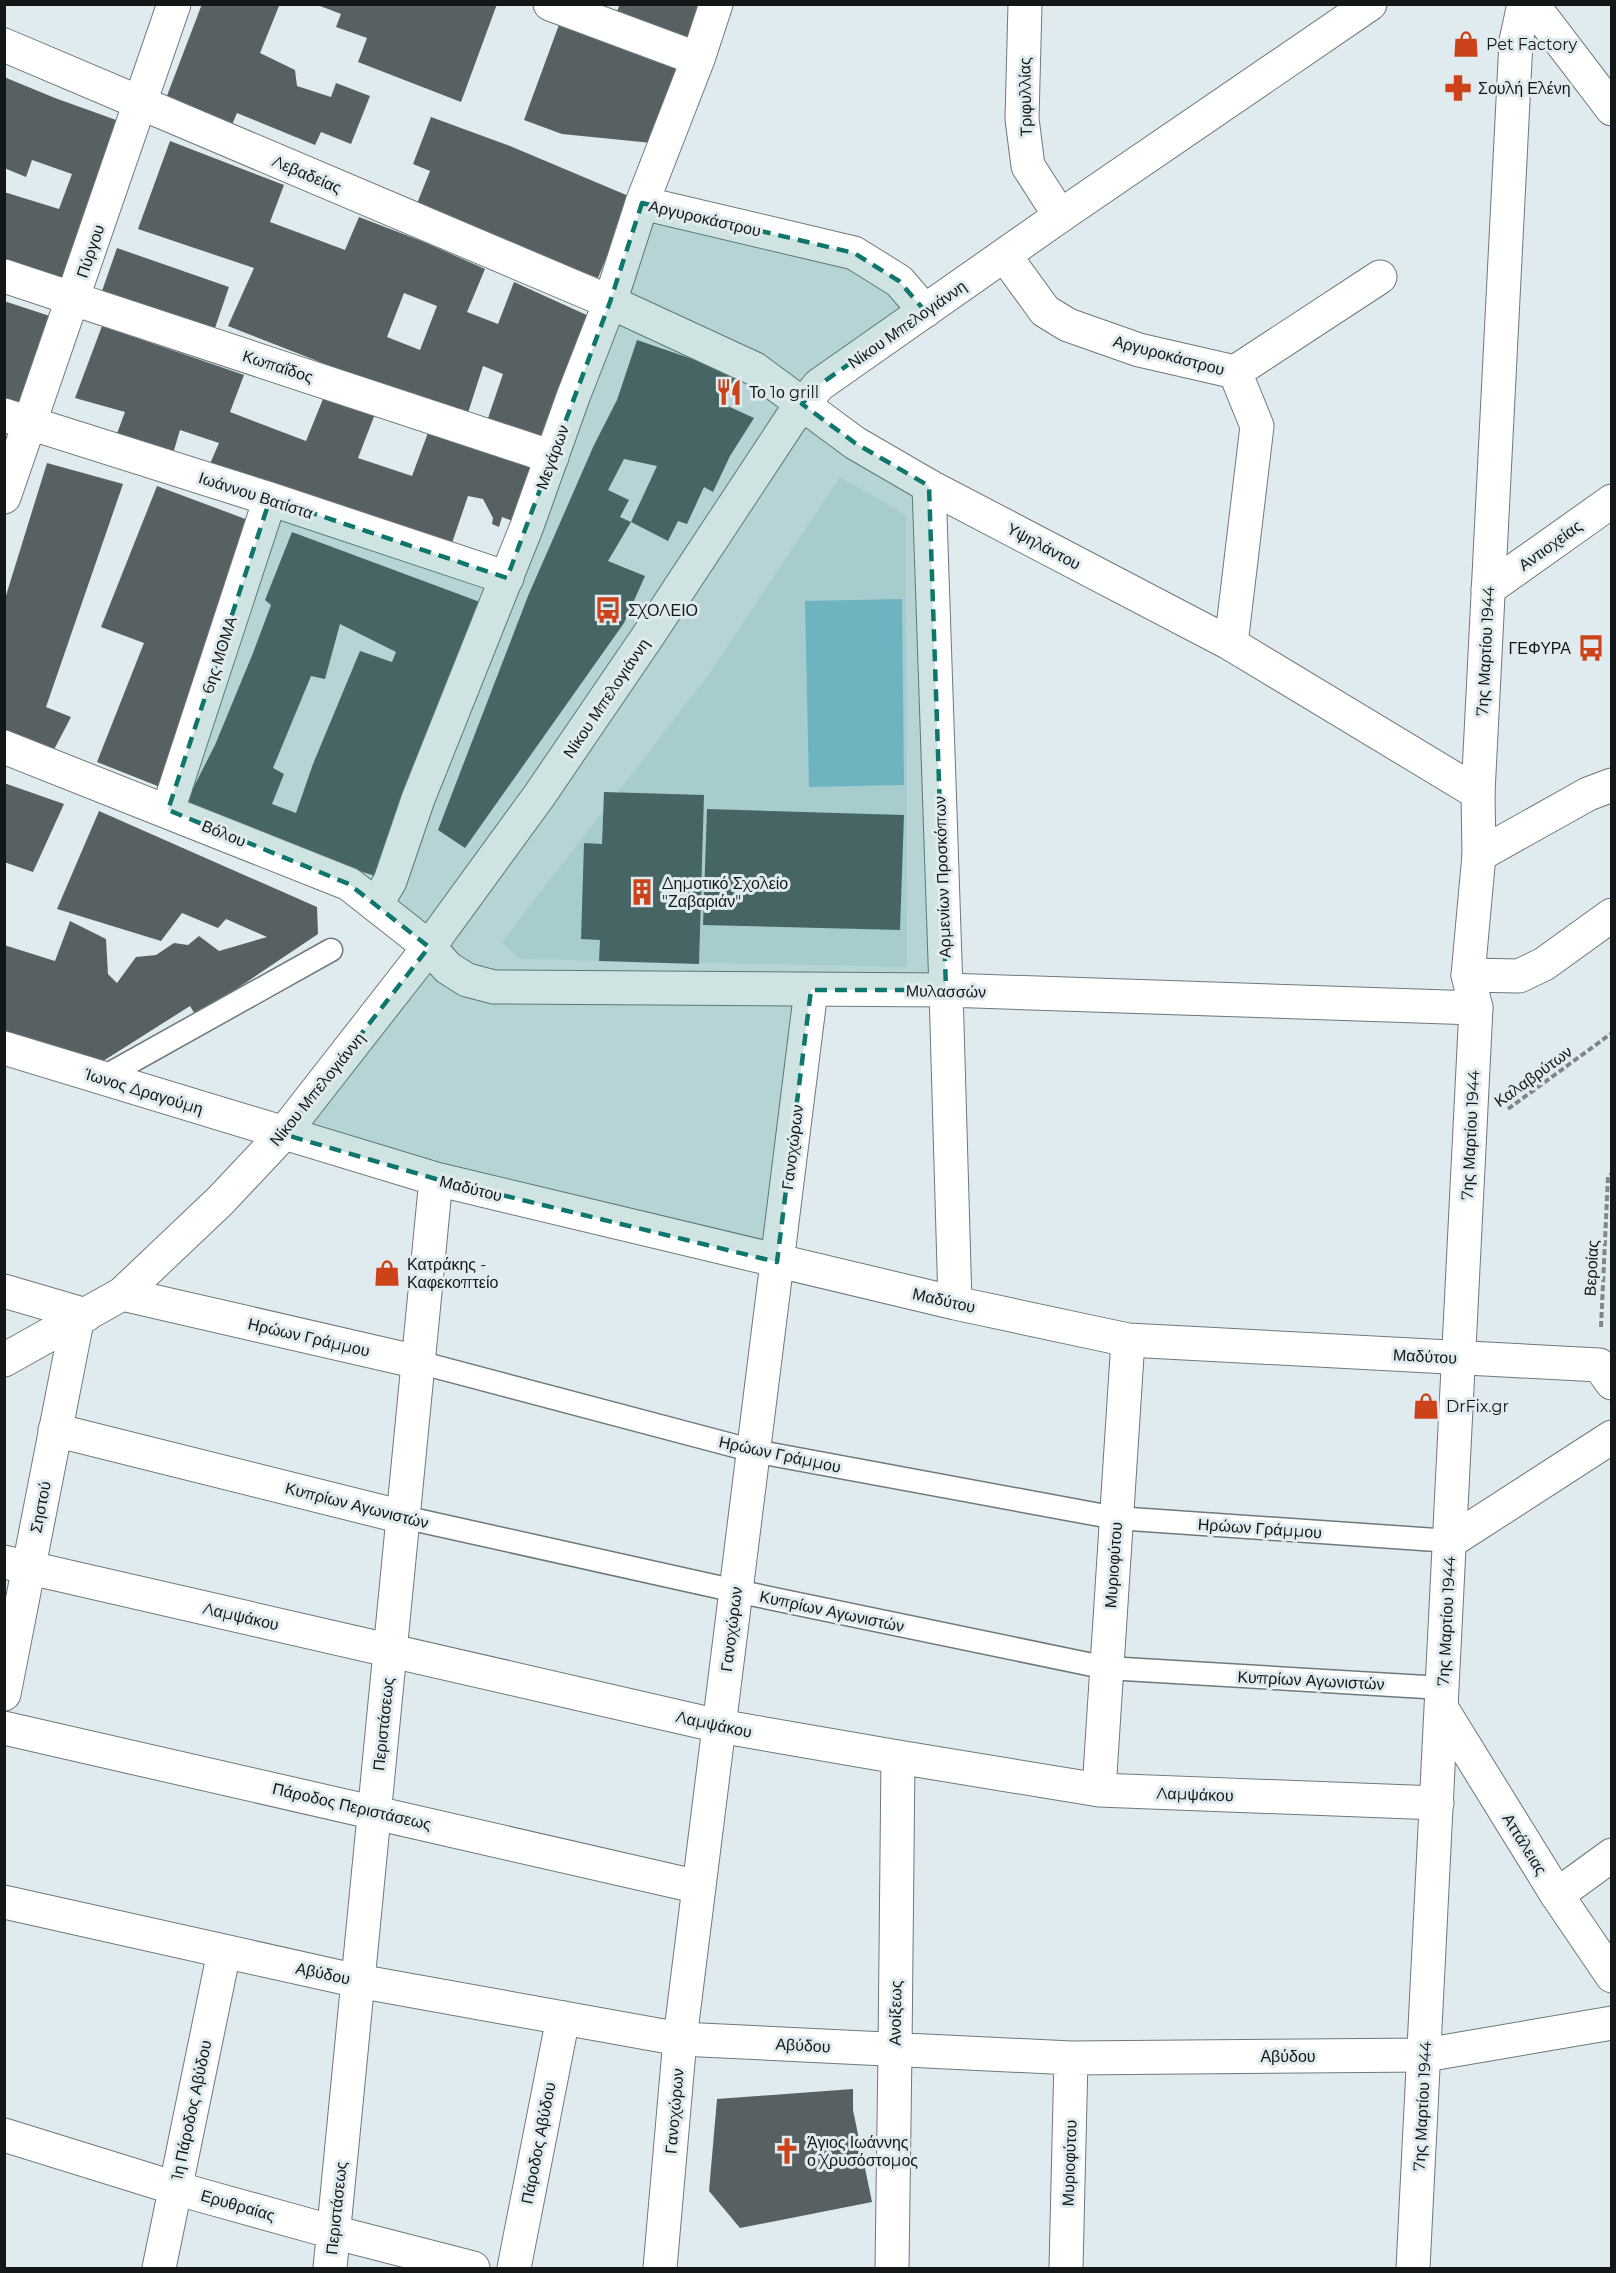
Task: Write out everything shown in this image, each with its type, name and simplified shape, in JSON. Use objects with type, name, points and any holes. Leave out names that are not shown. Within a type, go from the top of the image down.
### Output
[{"type":"street","name":"Πύργου","points":[[4,497],[17,420],[73,298],[174,4]]},
{"type":"street","points":[[550,4],[698,59]]},
{"type":"street","name":"Μεγάρων","points":[[376,905],[390,881],[418,799],[507,578],[610,302],[642,203],[698,59],[716,4]]},
{"type":"street","name":"Τριφυλλίας","points":[[1025,4],[1022,119],[1028,166],[1060,216]]},
{"type":"street","name":"Νίκου Μπελογιάννη","points":[[4,1360],[122,1294],[220,1201],[283,1134],[429,947],[539,796],[802,404],[819,385],[1060,216],[1370,4]]},
{"type":"street","name":"7ης Μαρτίου 1944","points":[[1413,2268],[1476,1008],[1468,975],[1479,855],[1478,794],[1516,41],[1524,4]]},
{"type":"street","points":[[1532,4],[1611,109]]},
{"type":"street","name":"Λεβαδείας","points":[[4,45],[610,302]]},
{"type":"street","name":"Αργυροκάστρου","points":[[642,203],[854,253],[899,281],[925,311]]},
{"type":"street","name":"Αργυροκάστρου","points":[[1005,256],[1045,311],[1068,325],[1139,350],[1235,372],[1257,426],[1231,644]]},
{"type":"street","name":"Κωπαΐδος","points":[[4,276],[552,457]]},
{"type":"street","points":[[1235,372],[1380,278]]},
{"type":"street","name":"Υψηλάντου","points":[[610,302],[755,369],[855,443],[930,486],[1231,644],[1478,794]]},
{"type":"street","name":"Ιωάννου Βατίστα","points":[[17,420],[270,499],[507,578]]},
{"type":"street","name":"Αρμενίων Προσκόπων","points":[[930,486],[955,1303]]},
{"type":"street","name":"6ης ΜΟΜΑ","points":[[168,810],[270,499]]},
{"type":"street","name":"Αντιοχείας","points":[[1488,589],[1611,501]]},
{"type":"street","name":"Βόλου","points":[[4,747],[168,810],[349,884],[429,947]]},
{"type":"street","points":[[1479,855],[1588,794],[1611,785]]},
{"type":"street","points":[[1468,975],[1519,976],[1544,964],[1611,915]]},
{"type":"street","name":"Μυλασσών","points":[[429,947],[448,968],[466,980],[494,987],[946,990],[1476,1008]]},
{"type":"street","name":"Γανοχώρων","points":[[660,2268],[680,2038],[811,990]]},
{"type":"street","name":"Ίωνος Δραγούμη","points":[[4,1048],[283,1134]]},
{"type":"street","name":"Μαδύτου","points":[[283,1134],[436,1179],[777,1262],[1128,1340],[1458,1358],[1605,1374]]},
{"type":"street","name":"Περιστάσεως","points":[[330,2268],[436,1179]]},
{"type":"street","points":[[4,1291],[81,1318]]},
{"type":"street","name":"Ηρώων Γράμμου","points":[[122,1294],[418,1362]]},
{"type":"street","name":"Σηστού","points":[[4,1695],[17,1565],[55,1430],[81,1318]]},
{"type":"street","name":"Μυριοφύτου","points":[[1099,1790],[1128,1340]]},
{"type":"street","name":"Κυπρίων Αγωνιστών","points":[[55,1430],[403,1517]]},
{"type":"street","points":[[1451,1541],[1611,1437]]},
{"type":"street","name":"Λαμψάκου","points":[[17,1565],[719,1726],[898,1757],[1099,1790],[1437,1803]]},
{"type":"street","name":"Αττάλειας","points":[[1442,1699],[1557,1895],[1611,1976]]},
{"type":"street","name":"Πάροδος Περιστάσεως","points":[[4,1728],[699,1887]]},
{"type":"street","name":"Ανοίξεως","points":[[892,2268],[898,1757]]},
{"type":"street","points":[[1557,1895],[1611,1855]]},
{"type":"street","name":"Αβύδου","points":[[4,1902],[358,1981],[680,2038],[1071,2058],[1425,2055],[1611,2023]]},
{"type":"street","name":"1η Πάροδος Αβύδου","points":[[159,2268],[224,1952]]},
{"type":"street","name":"Πάροδος Αβύδου","points":[[514,2268],[563,2018]]},
{"type":"street","name":"Μυριοφύτου","points":[[1066,2268],[1071,2058]]},
{"type":"street","name":"Ερυθραίας","points":[[4,2135],[175,2188],[473,2268]]},
{"type":"lane","points":[[102,1078],[331,951]]},
{"type":"lane","name":"Ηρώων Γράμμου","points":[[418,1362],[754,1451],[1116,1518],[1451,1541]]},
{"type":"lane","name":"Κυπρίων Αγωνιστών","points":[[403,1517],[736,1591],[1107,1668],[1442,1699]]},
{"type":"path","name":"Καλαβρύτων","points":[[1469,1137],[1611,1033]]},
{"type":"path","name":"Βεροίας","points":[[1605,1374],[1608,1176],[1611,1174]]},
{"type":"highlighted area","points":[[642,203],[854,253],[899,281],[925,311],[819,385],[802,404],[855,443],[929,486],[946,990],[811,990],[777,1262],[436,1179],[283,1134],[429,947],[349,884],[168,810],[270,499],[507,578],[610,302]]},
{"type":"shaded area","points":[[840,477],[906,515],[907,967],[520,959],[502,942],[710,673]]},
{"type":"shaded area","points":[[902,599],[904,785],[809,787],[805,601]]},
{"type":"building","points":[[202,4],[274,4],[279,6],[260,53],[295,70],[297,86],[331,97],[336,83],[370,96],[351,144],[321,132],[315,145],[237,113],[231,127],[165,101]]},
{"type":"building","points":[[315,4],[497,4],[461,102],[358,62],[367,38],[336,27],[341,14]]},
{"type":"building","points":[[620,4],[704,4],[690,45],[614,19]]},
{"type":"building","points":[[560,22],[683,67],[652,143],[562,134],[524,120]]},
{"type":"building","points":[[4,77],[130,125],[71,291],[4,269],[4,192],[59,209],[72,174],[32,160],[26,177],[4,168]]},
{"type":"building","points":[[431,117],[510,146],[631,197],[598,278],[416,206],[430,171],[413,164]]},
{"type":"building","points":[[170,141],[284,185],[270,222],[345,250],[359,217],[485,269],[467,312],[498,324],[514,282],[602,322],[556,448],[486,424],[503,374],[483,366],[466,419],[228,326],[254,268],[138,229]],"holes":[[[404,293],[437,306],[420,350],[387,337]]]},
{"type":"building","points":[[117,248],[229,287],[214,331],[102,291]]},
{"type":"building","points":[[4,301],[65,321],[28,406],[4,398]]},
{"type":"building","points":[[102,326],[244,375],[230,412],[306,441],[325,394],[375,414],[358,458],[412,476],[429,430],[546,472],[527,526],[502,517],[499,527],[492,524],[493,518],[483,499],[468,496],[451,546],[209,466],[219,443],[180,430],[172,457],[115,439],[125,412],[75,398]]},
{"type":"building","points":[[637,340],[701,362],[735,378],[723,404],[754,418],[730,456],[713,492],[704,487],[687,524],[678,521],[668,541],[631,522],[608,561],[645,576],[624,623],[465,848],[438,830],[528,596],[594,445],[617,400]],"holes":[[[624,459],[657,466],[631,522],[620,517],[629,500],[608,490]]]},
{"type":"building","points":[[47,463],[123,484],[46,707],[71,717],[47,763],[4,747],[4,602]]},
{"type":"building","points":[[157,486],[259,524],[160,787],[97,762],[144,643],[101,627]]},
{"type":"building","points":[[292,532],[488,605],[390,881],[181,812],[215,745],[253,653],[271,605],[265,600]],"holes":[[[340,624],[396,652],[392,662],[360,651],[313,764],[296,813],[272,804],[284,774],[273,768],[311,676],[325,679]]]},
{"type":"building","points":[[4,783],[64,804],[33,872],[4,862]]},
{"type":"building","name":"Δημοτικό Σχολείο \"Ζαβαριάν\"","points":[[604,792],[704,795],[699,964],[599,961],[600,940],[581,939],[584,843],[602,844]]},
{"type":"building","points":[[707,809],[904,815],[900,930],[703,925]]},
{"type":"building","points":[[99,811],[317,907],[318,934],[196,1016],[190,1006],[100,1063],[4,1031],[4,945],[55,961],[70,921],[106,939],[108,974],[117,983],[136,957],[156,955],[174,943],[188,945],[199,936],[219,951],[267,937],[226,919],[218,928],[182,913],[161,941],[57,909]]},
{"type":"building","name":"Άγιος Ιωάννης ο Χρυσόστομος","points":[[853,2089],[853,2110],[872,2202],[740,2228],[709,2191],[717,2099]]},
{"type":"place","name":"Pet Factory","points":[[1466,44]]},
{"type":"place","name":"Σουλή Ελένη","points":[[1458,88]]},
{"type":"place","name":"Το 1ο grill","points":[[729,392]]},
{"type":"place","name":"ΣΧΟΛΕΙΟ","points":[[608,610]]},
{"type":"place","name":"ΓΕΦΥΡΑ","points":[[1591,648]]},
{"type":"place","name":"Δημοτικό Σχολείο \"Ζαβαριάν\"","points":[[642,892]]},
{"type":"place","name":"Κατράκης - Καφεκοπτείο","points":[[387,1273]]},
{"type":"place","name":"DrFix.gr","points":[[1426,1406]]},
{"type":"place","name":"Άγιος Ιωάννης ο Χρυσόστομος","points":[[787,2151]]}]
